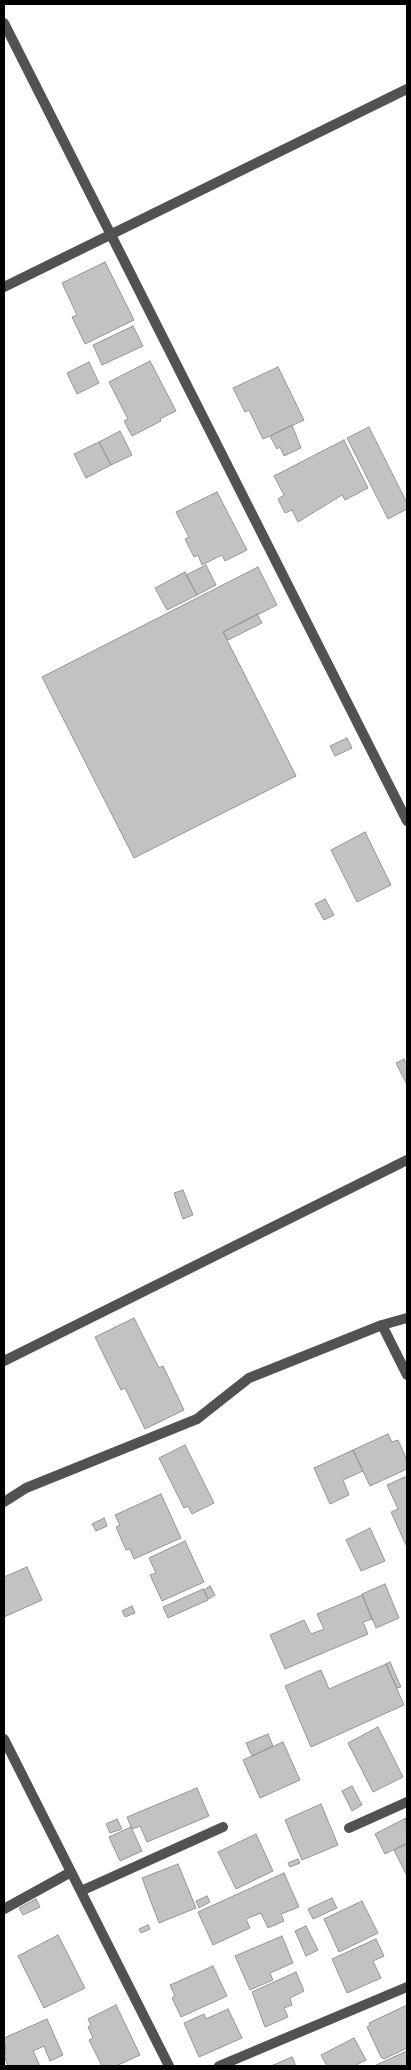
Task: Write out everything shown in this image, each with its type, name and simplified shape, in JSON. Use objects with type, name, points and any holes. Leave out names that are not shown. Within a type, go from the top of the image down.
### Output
[{"type":"street","points":[[4,23],[407,821]]},
{"type":"street","points":[[4,287],[110,233],[407,89]]},
{"type":"street","points":[[4,1361],[407,1160]]},
{"type":"street","points":[[4,1502],[26,1488],[197,1419],[249,1378],[382,1325],[407,1318]]},
{"type":"street","points":[[382,1325],[407,1374]]},
{"type":"street","points":[[4,1739],[169,2066]]},
{"type":"street","points":[[349,1828],[407,1802]]},
{"type":"street","points":[[81,1891],[223,1827]]},
{"type":"street","points":[[4,1909],[71,1872]]},
{"type":"street","points":[[220,2066],[407,1987]]},
{"type":"building","points":[[105,262],[134,320],[85,344],[72,317],[77,315],[62,283]]},
{"type":"building","points":[[133,326],[143,346],[102,365],[93,345]]},
{"type":"building","points":[[150,361],[176,411],[132,436],[124,421],[128,419],[109,382]]},
{"type":"building","points":[[89,362],[99,383],[77,394],[67,373]]},
{"type":"building","points":[[278,367],[304,420],[263,439],[249,410],[245,412],[233,388]]},
{"type":"building","points":[[292,425],[301,448],[284,456],[280,447],[277,449],[270,436]]},
{"type":"building","points":[[369,427],[407,503],[407,509],[388,519],[347,438]]},
{"type":"building","points":[[120,431],[132,455],[111,465],[99,442]]},
{"type":"building","points":[[344,440],[368,488],[345,500],[342,495],[298,522],[292,510],[285,513],[278,499],[284,495],[274,476]]},
{"type":"building","points":[[99,442],[111,465],[86,478],[74,454]]},
{"type":"building","points":[[217,492],[247,550],[225,561],[222,555],[202,565],[198,555],[194,557],[185,539],[189,537],[176,512]]},
{"type":"building","points":[[206,565],[216,585],[197,595],[186,575]]},
{"type":"building","points":[[258,567],[277,605],[223,632],[296,776],[134,858],[42,677]]},
{"type":"building","points":[[185,572],[197,595],[167,610],[155,588]]},
{"type":"building","points":[[257,614],[262,623],[228,640],[223,632]]},
{"type":"building","points":[[347,738],[352,748],[335,756],[330,746]]},
{"type":"building","points":[[365,832],[391,885],[357,902],[331,850]]},
{"type":"building","points":[[325,899],[334,915],[324,920],[315,904]]},
{"type":"building","points":[[404,1059],[407,1065],[407,1085],[396,1063]]},
{"type":"building","points":[[183,1190],[193,1215],[183,1219],[174,1193]]},
{"type":"building","points":[[134,1318],[159,1368],[163,1366],[184,1410],[145,1429],[125,1388],[121,1390],[95,1337]]},
{"type":"building","points":[[388,1434],[392,1442],[398,1440],[407,1460],[407,1469],[370,1486],[353,1450]]},
{"type":"building","points":[[185,1445],[214,1503],[192,1514],[188,1506],[184,1508],[159,1458]]},
{"type":"building","points":[[353,1450],[363,1471],[343,1480],[349,1495],[330,1504],[314,1468]]},
{"type":"building","points":[[407,1476],[406,1545],[391,1512],[398,1509],[387,1485]]},
{"type":"building","points":[[161,1494],[181,1538],[134,1559],[130,1549],[126,1550],[116,1527],[120,1525],[115,1515]]},
{"type":"building","points":[[104,1518],[107,1526],[96,1531],[92,1524]]},
{"type":"building","points":[[370,1528],[385,1561],[361,1571],[346,1540]]},
{"type":"building","points":[[185,1541],[204,1582],[162,1601],[150,1575],[156,1573],[149,1558]]},
{"type":"building","points":[[27,1567],[42,1600],[4,1617],[4,1577]]},
{"type":"building","points":[[385,1584],[399,1618],[376,1628],[362,1594]]},
{"type":"building","points":[[210,1586],[215,1595],[209,1599],[204,1590]]},
{"type":"building","points":[[203,1589],[208,1600],[168,1618],[163,1607]]},
{"type":"building","points":[[362,1595],[372,1619],[363,1622],[368,1634],[285,1669],[270,1635],[304,1620],[311,1634],[324,1629],[317,1614]]},
{"type":"building","points":[[132,1606],[135,1613],[125,1617],[122,1611]]},
{"type":"building","points":[[390,1662],[401,1687],[397,1688],[386,1664]]},
{"type":"building","points":[[386,1664],[404,1705],[311,1747],[285,1686],[321,1670],[329,1689]]},
{"type":"building","points":[[378,1727],[403,1777],[373,1792],[348,1743]]},
{"type":"building","points":[[268,1734],[273,1746],[252,1756],[246,1743]]},
{"type":"building","points":[[283,1742],[300,1780],[260,1798],[243,1760]]},
{"type":"building","points":[[352,1786],[362,1805],[352,1811],[342,1791]]},
{"type":"building","points":[[197,1788],[209,1816],[147,1842],[140,1826],[132,1829],[127,1817]]},
{"type":"building","points":[[321,1804],[338,1845],[302,1860],[285,1820]]},
{"type":"building","points":[[406,1818],[407,1843],[385,1854],[375,1834]]},
{"type":"building","points":[[117,1819],[122,1829],[110,1833],[106,1824]]},
{"type":"building","points":[[131,1827],[142,1851],[120,1861],[109,1837]]},
{"type":"building","points":[[256,1834],[273,1871],[236,1889],[218,1852]]},
{"type":"building","points":[[407,1844],[407,1876],[394,1850]]},
{"type":"building","points":[[298,1859],[300,1863],[290,1867],[288,1863]]},
{"type":"building","points":[[178,1864],[196,1908],[159,1923],[142,1878]]},
{"type":"building","points":[[284,1873],[299,1907],[281,1914],[284,1921],[268,1928],[261,1913],[246,1919],[250,1928],[213,1945],[198,1912]]},
{"type":"building","points":[[207,1896],[210,1902],[199,1908],[196,1901]]},
{"type":"building","points":[[332,1898],[337,1908],[313,1919],[308,1909]]},
{"type":"building","points":[[36,1899],[40,1907],[23,1915],[19,1908]]},
{"type":"building","points":[[362,1901],[378,1933],[339,1952],[324,1919]]},
{"type":"building","points":[[148,1925],[150,1929],[141,1933],[139,1929]]},
{"type":"building","points":[[306,1926],[318,1950],[306,1956],[295,1931]]},
{"type":"building","points":[[58,1935],[85,1988],[44,2008],[18,1956]]},
{"type":"building","points":[[282,1936],[293,1963],[270,1973],[273,1980],[250,1990],[235,1956]]},
{"type":"building","points":[[376,1939],[384,1956],[373,1961],[381,1978],[347,1993],[332,1959]]},
{"type":"building","points":[[213,1966],[227,1996],[181,2017],[172,1998],[175,1996],[170,1985]]},
{"type":"building","points":[[296,1972],[304,1991],[290,1998],[292,2005],[284,2008],[288,2017],[265,2027],[252,1992]]},
{"type":"building","points":[[116,2005],[140,2055],[116,2066],[102,2066],[89,2040],[93,2038],[88,2027],[91,2025],[88,2019]]},
{"type":"building","points":[[407,2005],[407,2048],[384,2059],[381,2057],[367,2027],[370,2025],[369,2023]]},
{"type":"building","points":[[228,2009],[242,2038],[199,2057],[184,2023],[204,2014],[206,2019]]},
{"type":"building","points":[[47,2019],[63,2055],[50,2061],[44,2046],[33,2051],[40,2066],[8,2066],[4,2056],[6,2052],[4,2038]]},
{"type":"building","points":[[354,2038],[366,2060],[354,2066],[327,2066],[321,2055]]},
{"type":"building","points":[[407,2051],[407,2066],[376,2066],[376,2065]]},
{"type":"building","points":[[292,2057],[296,2066],[271,2066]]}]
